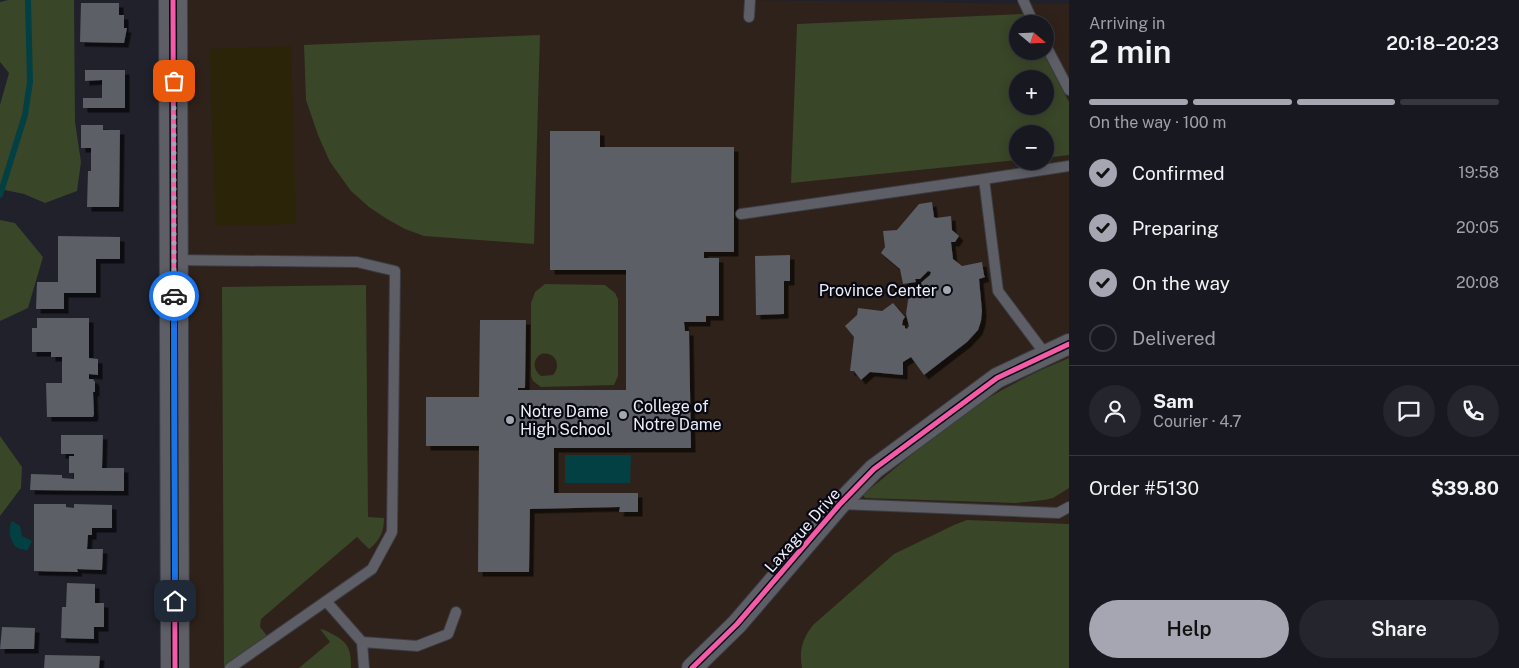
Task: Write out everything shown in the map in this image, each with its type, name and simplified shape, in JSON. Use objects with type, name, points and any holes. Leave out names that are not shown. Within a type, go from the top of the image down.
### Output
[{"type":"main road","points":[[173,0],[175,668]]},
{"type":"street","name":"Laxague Drive","points":[[692,668],[737,624],[840,504],[874,470],[997,378],[1069,344]]},
{"type":"lane","points":[[749,17],[750,0]]},
{"type":"lane","points":[[1023,0],[1030,15]]},
{"type":"lane","points":[[1053,60],[1069,90]]},
{"type":"lane","points":[[741,214],[1069,166]]},
{"type":"lane","points":[[984,179],[998,291],[1046,355]]},
{"type":"lane","points":[[174,260],[357,262],[395,271],[392,532],[372,569],[230,668]]},
{"type":"lane","points":[[840,504],[1058,513],[1069,507]]},
{"type":"lane","points":[[326,601],[362,642],[364,668]]},
{"type":"lane","points":[[362,642],[417,646],[448,634],[456,612]]},
{"type":"shaded area","points":[[8,0],[74,0],[75,122],[81,162],[77,191],[45,203],[24,194],[0,189],[0,105],[9,73],[0,62],[0,2]]},
{"type":"shaded area","name":"College of Notre Dame","points":[[171,0],[740,0],[1069,4],[1069,668],[179,668]]},
{"type":"shaded area","points":[[1023,14],[1009,15],[1009,60],[1047,60],[1052,70],[1009,70],[1009,115],[1054,115],[1054,74],[1069,102],[1069,155],[1054,157],[1054,125],[1009,125],[1009,161],[791,183],[797,24]]},
{"type":"shaded area","points":[[540,35],[534,244],[424,236],[405,229],[369,207],[351,191],[330,162],[306,100],[304,45]]},
{"type":"shaded area","points":[[0,220],[15,223],[43,257],[28,308],[0,321]]},
{"type":"shaded area","points":[[545,284],[605,285],[615,293],[618,299],[618,376],[614,385],[541,387],[533,381],[531,376],[531,303],[535,292]],"holes":[[[546,354],[556,360],[557,367],[553,375],[541,376],[536,371],[535,362],[538,356]]]},
{"type":"shaded area","points":[[366,285],[368,517],[384,518],[382,531],[379,539],[369,549],[357,537],[261,619],[260,627],[268,637],[224,666],[222,287]]},
{"type":"shaded area","points":[[1069,358],[1069,488],[1053,498],[1016,503],[865,498],[863,495],[866,492],[965,413],[1015,383]]},
{"type":"shaded area","points":[[0,436],[22,467],[21,488],[0,516]]},
{"type":"shaded area","points":[[565,455],[631,455],[630,483],[565,483]]},
{"type":"shaded area","points":[[967,520],[1069,524],[1069,668],[802,668],[802,645],[813,625],[894,554]]},
{"type":"shaded area","points":[[12,521],[20,526],[22,536],[32,541],[27,551],[16,547],[11,540],[10,530]]},
{"type":"shaded area","points":[[320,629],[344,642],[350,653],[351,668],[299,668],[330,642]]},
{"type":"sand","points":[[291,46],[296,224],[215,226],[210,49]]},
{"type":"building","points":[[81,3],[119,3],[119,15],[124,15],[124,28],[127,28],[124,43],[80,42]]},
{"type":"building","points":[[85,70],[125,70],[125,108],[83,108],[83,98],[102,98],[102,80],[85,81]]},
{"type":"building","points":[[81,125],[103,125],[103,130],[120,130],[119,207],[87,207],[88,171],[91,171],[91,148],[81,148]]},
{"type":"building","points":[[550,131],[600,131],[600,147],[734,147],[734,252],[704,252],[704,258],[719,258],[719,316],[706,316],[706,322],[684,322],[685,331],[689,331],[691,448],[554,448],[554,493],[638,493],[638,512],[619,512],[620,507],[530,509],[529,572],[478,572],[479,446],[426,446],[426,397],[479,397],[480,320],[526,320],[525,388],[518,388],[518,390],[626,390],[626,270],[550,270]]},
{"type":"building","name":"Province Center","points":[[932,202],[934,217],[951,216],[952,230],[959,236],[955,242],[951,242],[953,259],[962,266],[982,262],[985,277],[979,279],[982,311],[978,330],[967,342],[924,375],[911,357],[903,362],[903,375],[870,372],[861,380],[854,371],[850,371],[854,337],[845,326],[857,315],[858,308],[882,311],[893,303],[905,317],[902,325],[907,329],[909,326],[906,314],[908,300],[916,287],[931,272],[928,271],[920,279],[915,279],[916,282],[903,284],[900,269],[881,253],[885,247],[883,231],[897,230],[919,204]]},
{"type":"building","points":[[58,236],[120,237],[120,259],[96,259],[96,293],[64,293],[64,309],[36,309],[37,282],[58,282]]},
{"type":"building","points":[[790,255],[790,281],[784,281],[784,314],[756,315],[755,256]]},
{"type":"building","points":[[37,318],[89,318],[89,358],[98,359],[98,375],[89,374],[89,379],[93,379],[95,382],[93,417],[47,417],[46,383],[62,383],[62,357],[51,357],[51,352],[32,352],[32,328],[37,328]]},
{"type":"building","points":[[61,435],[103,435],[102,468],[124,468],[124,491],[30,490],[31,474],[62,475],[62,478],[74,479],[74,473],[69,473],[69,456],[74,456],[74,454],[61,454]]},
{"type":"building","points":[[34,504],[66,504],[66,507],[74,508],[74,504],[112,505],[112,528],[92,528],[92,535],[88,535],[87,549],[103,549],[102,570],[77,569],[78,572],[34,571]]},
{"type":"building","points":[[67,583],[95,584],[95,603],[104,603],[104,627],[94,627],[94,639],[61,638],[62,607],[66,607]]},
{"type":"building","points":[[2,627],[35,628],[34,649],[0,649]]},
{"type":"building","points":[[45,655],[100,656],[99,668],[44,668]]},
{"type":"waterway","points":[[0,195],[25,115],[30,82],[28,0]]},
{"type":"cycle path","points":[[173,0],[175,668]]},
{"type":"cycle path","points":[[692,668],[737,624],[840,504],[874,469],[997,378],[1069,344]]},
{"type":"way so far","points":[[174,81],[174,296]]},
{"type":"place","name":"Province Center","points":[[947,290]]},
{"type":"place","name":"College of Notre Dame","points":[[623,415]]},
{"type":"place","name":"Notre Dame High School","points":[[510,420]]},
{"type":"route","points":[[174,296],[175,601]]}]
